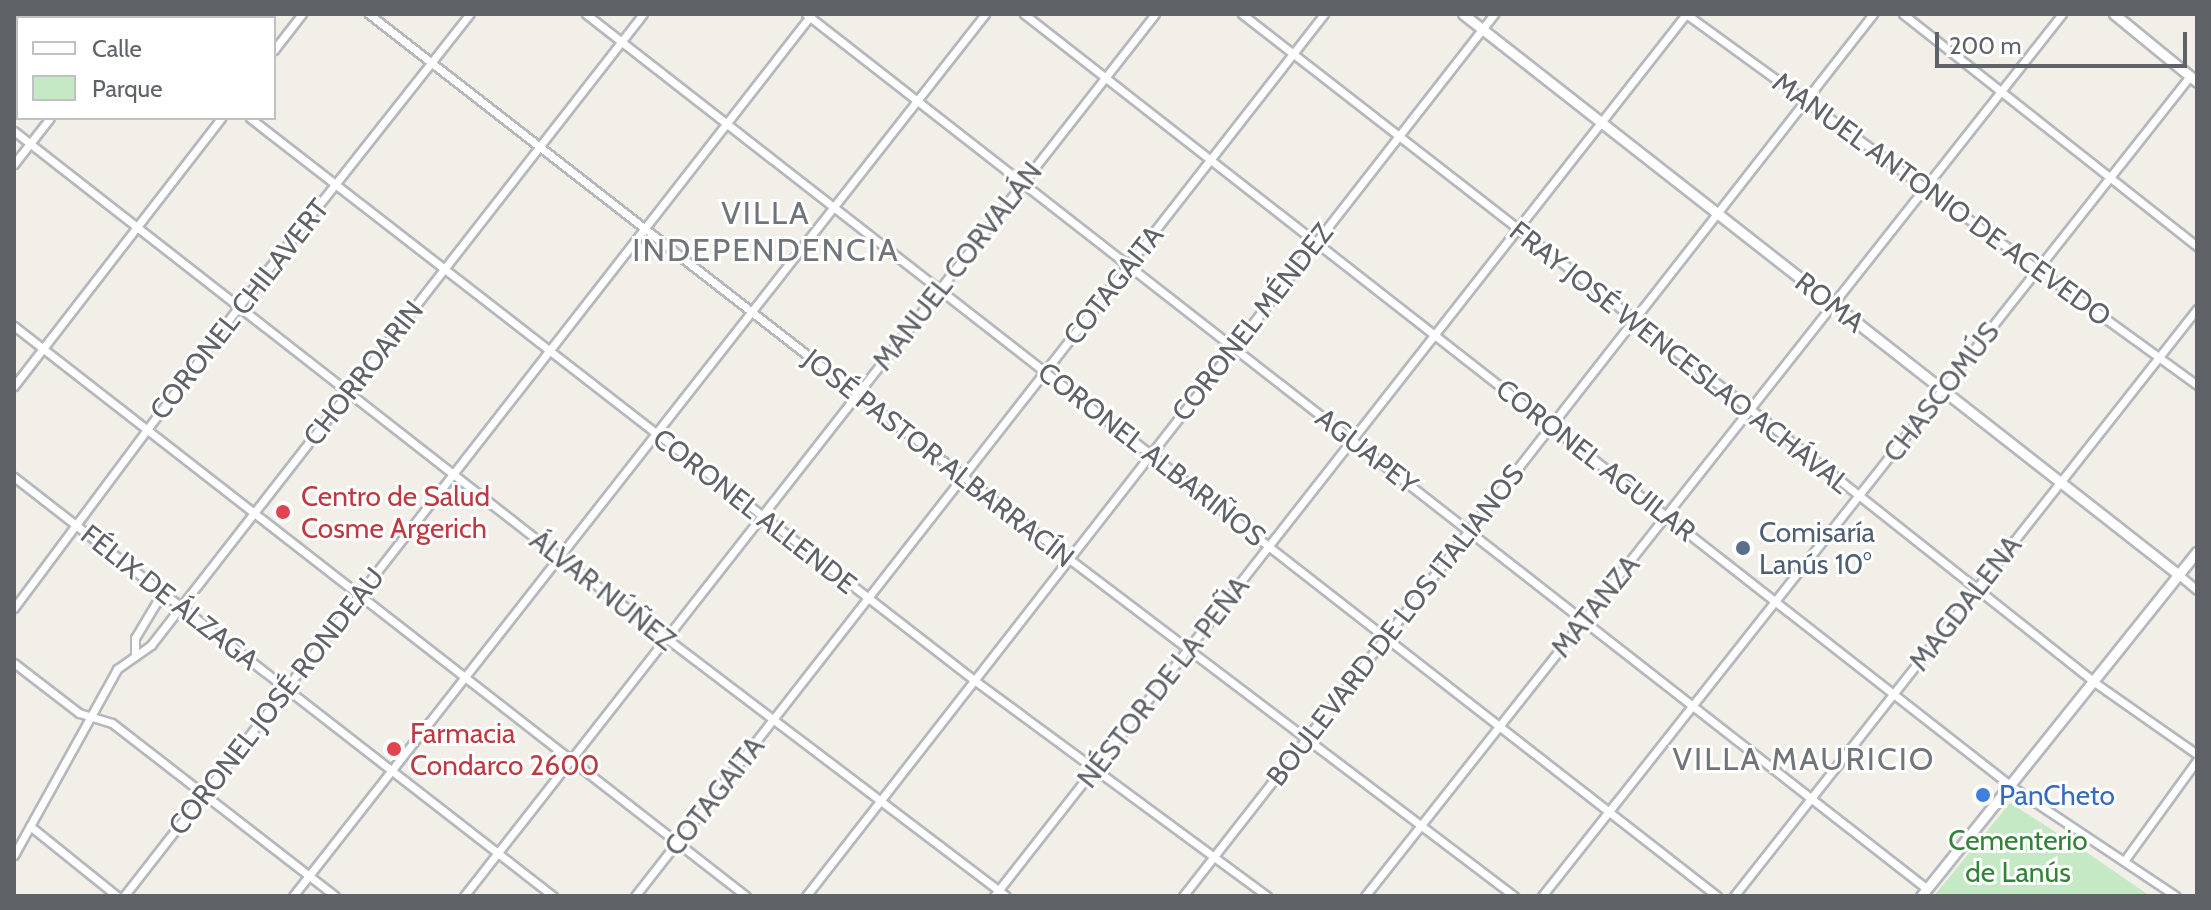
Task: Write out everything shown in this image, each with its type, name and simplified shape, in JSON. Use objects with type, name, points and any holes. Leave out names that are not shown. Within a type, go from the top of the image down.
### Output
[{"type":"street","points":[[276,47],[302,14]]},
{"type":"street","name":"JOSÉ PASTOR ALBARRACÍN","points":[[369,14],[1068,558],[1514,896]]},
{"type":"street","name":"CORONEL CHILAVERT","points":[[14,608],[239,306],[470,14]]},
{"type":"street","name":"CORONEL ALBARIÑOS","points":[[586,14],[1717,896]]},
{"type":"street","name":"CHORROARIN","points":[[14,854],[117,669],[151,645],[180,603],[643,14]]},
{"type":"street","points":[[293,896],[985,14]]},
{"type":"street","name":"CORONEL AGUILAR","points":[[1024,14],[2011,786],[2176,896]]},
{"type":"street","name":"MANUEL CORVALÁN","points":[[464,896],[938,287],[1155,14]]},
{"type":"street","name":"FRAY JOSÉ WENCESLAO ACHÁVAL","points":[[1242,14],[1750,409],[2094,682],[2197,757]]},
{"type":"street","name":"COTAGAITA","points":[[635,896],[1324,14]]},
{"type":"street","name":"ROMA","points":[[1463,14],[1598,123],[2197,590]]},
{"type":"street","name":"CORONEL MÉNDEZ","points":[[806,896],[1494,14]]},
{"type":"street","name":"MANUEL ANTONIO DE ACEVEDO","points":[[1686,14],[2197,385]]},
{"type":"street","name":"NÉSTOR DE LA PEÑA","points":[[1000,894],[1686,14]]},
{"type":"street","name":"BOULEVARD DE LOS ITALIANOS","points":[[1183,896],[1873,14]]},
{"type":"street","points":[[1903,14],[2197,246]]},
{"type":"street","name":"MATANZA","points":[[1365,896],[2062,14]]},
{"type":"street","points":[[2114,14],[2193,79]]},
{"type":"street","name":"AGUAPEY","points":[[809,15],[1812,797],[1924,893]]},
{"type":"street","name":"CORONEL JOSÉ RONDEAU","points":[[124,896],[809,15]]},
{"type":"street","name":"CHASCOMÚS","points":[[1542,896],[2038,267],[2193,79]]},
{"type":"street","points":[[14,164],[48,120]]},
{"type":"street","points":[[14,386],[219,120]]},
{"type":"street","name":"CORONEL ALLENDE","points":[[253,120],[974,680],[1267,896]]},
{"type":"street","name":"ÁLVAR NÚÑEZ","points":[[14,131],[452,474],[1000,894]]},
{"type":"street","name":"MAGDALENA","points":[[1734,896],[2197,309]]},
{"type":"street","points":[[14,326],[746,896]]},
{"type":"street","name":"FÉLIX DE ÁLZAGA","points":[[14,477],[165,595],[180,603],[553,896]]},
{"type":"street","points":[[1924,893],[2197,552]]},
{"type":"street","points":[[135,656],[135,638],[156,603],[165,595]]},
{"type":"street","points":[[14,663],[79,713],[93,714],[112,723],[335,896]]},
{"type":"street","points":[[2124,861],[2197,757]]},
{"type":"street","points":[[30,826],[117,896]]},
{"type":"green space","name":"Cementerio de Lanús","points":[[2010,803],[2073,843],[2150,896],[1934,896]]},
{"type":"place","name":"Centro de Salud Cosme Argerich","points":[[283,512]]},
{"type":"place","name":"Comisaría Lanús 10°","points":[[1743,548]]},
{"type":"place","name":"Farmacia Condarco 2600","points":[[394,749]]},
{"type":"place","name":"PanCheto","points":[[1983,795]]},
{"type":"district","name":"VILLA INDEPENDENCIA","points":[[766,232]]},
{"type":"district","name":"VILLA MAURICIO","points":[[1804,759]]}]
